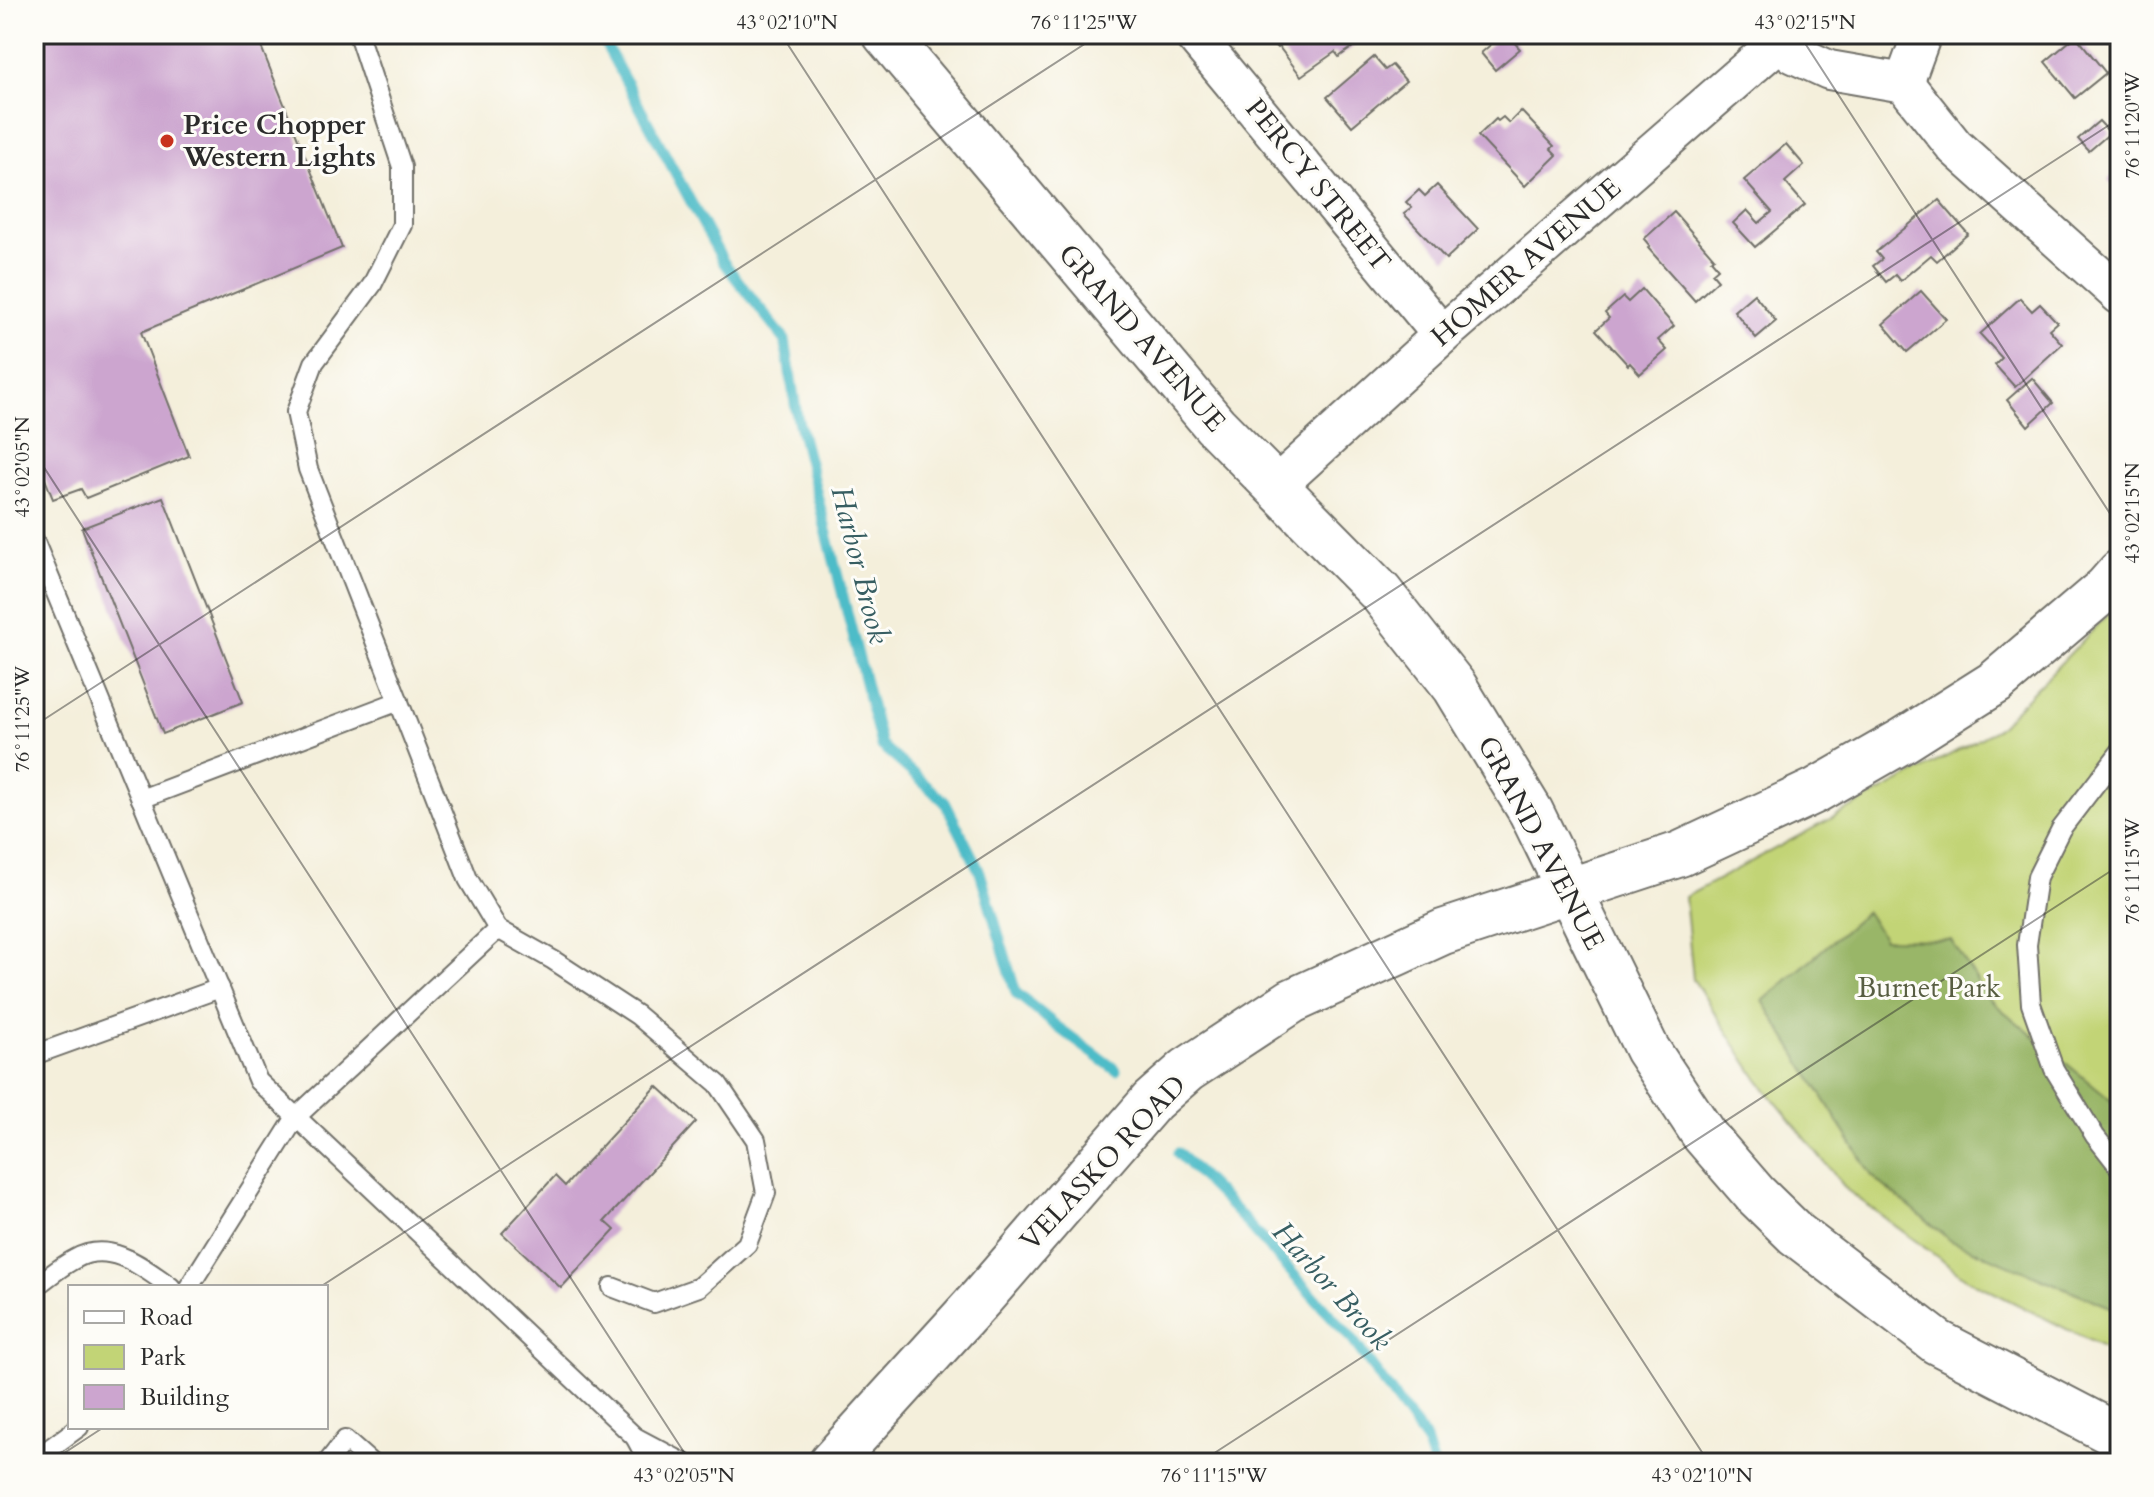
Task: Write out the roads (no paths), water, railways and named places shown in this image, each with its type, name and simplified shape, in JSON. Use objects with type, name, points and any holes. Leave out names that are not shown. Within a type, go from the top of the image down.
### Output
[{"type":"street","name":"GRAND AVENUE","points":[[885,34],[1215,425],[1380,592],[1455,687],[1531,812],[1647,1049],[1704,1135],[1755,1194],[1796,1234],[1937,1342],[2120,1437]]},
{"type":"street","name":"PERCY STREET","points":[[1193,34],[1442,335]]},
{"type":"street","points":[[1904,83],[1922,34]]},
{"type":"street","name":"HOMER AVENUE","points":[[1276,486],[1776,37]]},
{"type":"street","points":[[1776,37],[1794,54],[1829,70],[1904,83],[1955,147],[2120,295]]},
{"type":"street","name":"VELASKO ROAD","points":[[831,1463],[983,1296],[1152,1101],[1187,1070],[1292,1001],[1443,932],[1680,854],[1815,791],[1996,682],[2106,588],[2120,572]]},
{"type":"lane","points":[[358,34],[402,167],[402,225],[372,285],[314,363],[296,412],[308,469],[468,879],[498,929],[553,960],[637,1015],[718,1084],[756,1140],[766,1193],[747,1244],[699,1287],[654,1303],[612,1287]]},
{"type":"lane","points":[[34,540],[258,1081],[635,1437],[684,1463]]},
{"type":"lane","points":[[141,799],[399,701]]},
{"type":"lane","points":[[2120,752],[2061,829],[2037,877],[2027,945],[2031,1004],[2054,1069],[2095,1136],[2120,1168]]},
{"type":"lane","points":[[190,1285],[296,1117],[498,929]]},
{"type":"lane","points":[[34,1055],[220,988]]},
{"type":"lane","points":[[34,1288],[77,1257],[95,1253],[117,1254],[168,1285]]},
{"type":"lane","points":[[34,1460],[76,1429]]},
{"type":"lane","points":[[635,1437],[649,1463]]},
{"type":"lane","points":[[327,1463],[345,1440],[371,1463]]},
{"type":"waterway","name":"Harbor Brook","points":[[600,34],[724,263],[785,340],[797,416],[881,745],[945,802],[980,872],[1016,993],[1116,1070]]},
{"type":"waterway","name":"Harbor Brook","points":[[1178,1153],[1236,1211],[1352,1339],[1426,1441],[1433,1463]]},
{"type":"place","name":"Price Chopper Western Lights","points":[[167,141]]},
{"type":"park label","name":"Burnet Park","points":[[1929,988]]}]
